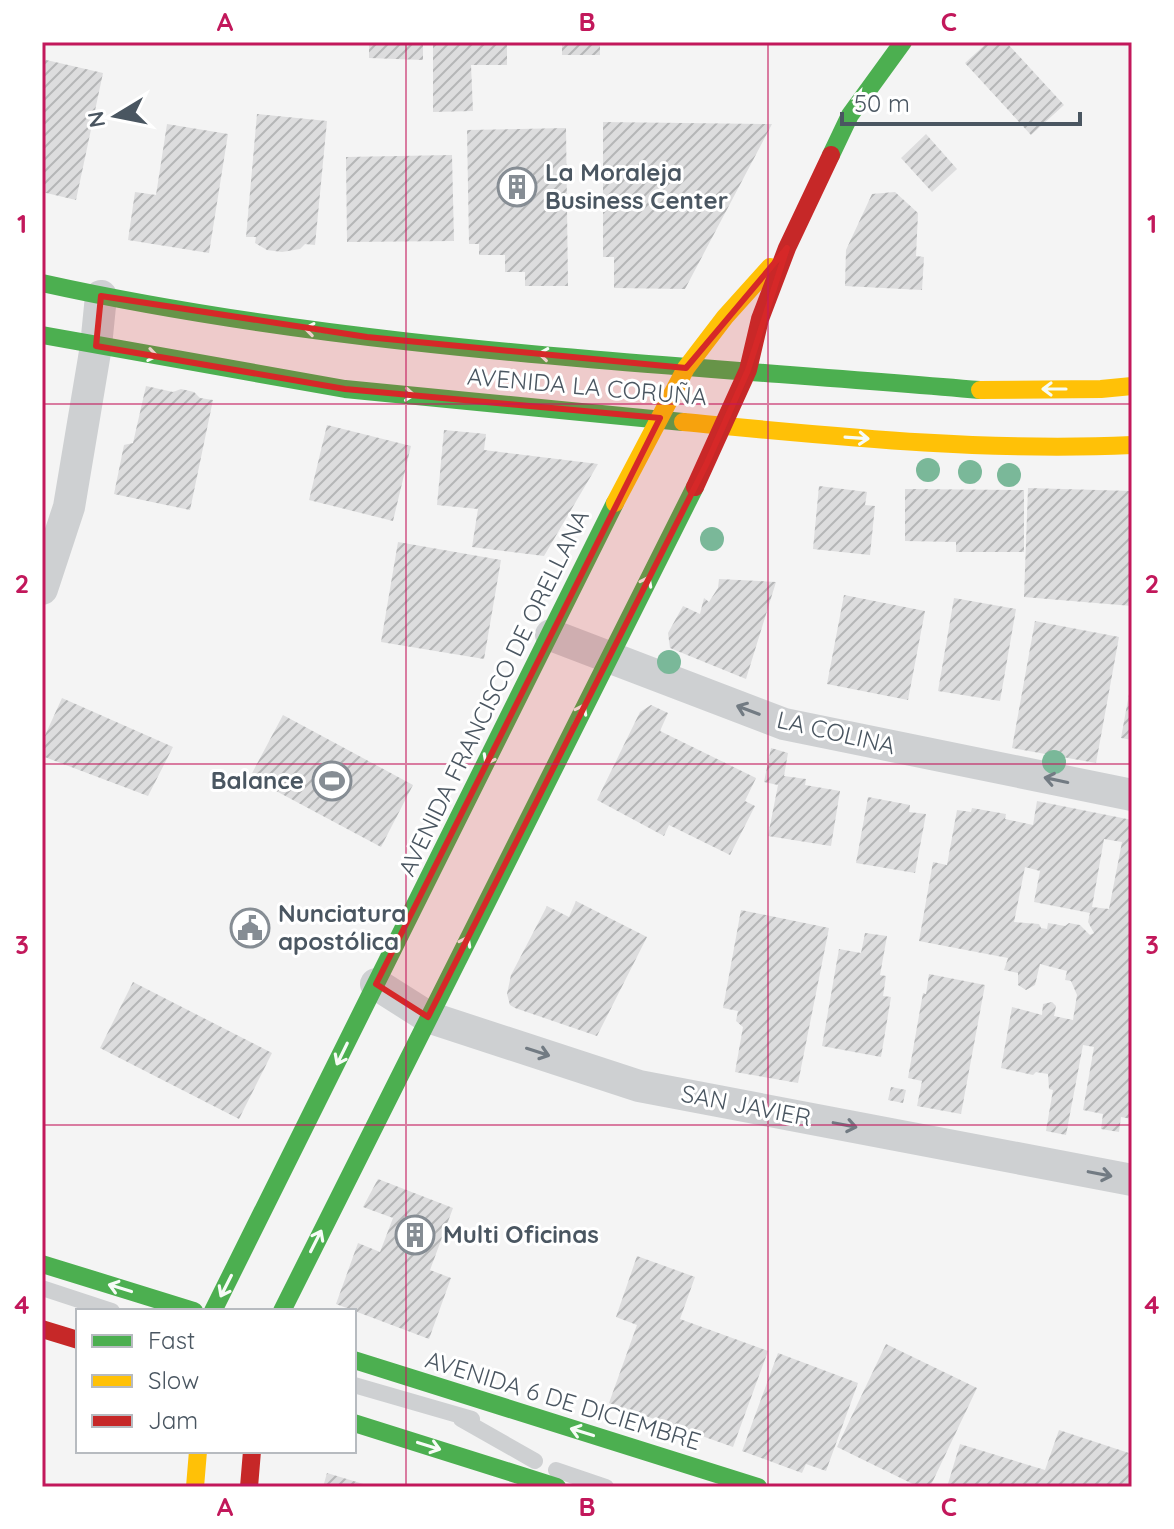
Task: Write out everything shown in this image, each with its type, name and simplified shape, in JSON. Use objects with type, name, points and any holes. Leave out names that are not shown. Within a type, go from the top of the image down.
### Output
[{"type":"main road","name":"AVENIDA FRANCISCO DE ORELLANA","points":[[283,1309],[707,463],[748,370],[760,319],[787,248],[850,115],[903,42]]},
{"type":"main road","name":"AVENIDA FRANCISCO DE ORELLANA","points":[[214,1309],[686,368],[725,317],[787,248]]},
{"type":"main road","name":"AVENIDA LA CORUÑA","points":[[42,283],[101,296],[367,337],[686,368],[748,370],[983,390],[1132,386]]},
{"type":"main road","name":"AVENIDA LA CORUÑA","points":[[42,335],[345,389],[848,438],[983,446],[1070,448],[1132,445]]},
{"type":"main road","points":[[42,1264],[188,1309]]},
{"type":"main road","points":[[42,1329],[76,1339]]},
{"type":"main road","name":"AVENIDA 6 DE DICIEMBRE","points":[[356,1361],[758,1487]]},
{"type":"main road","points":[[356,1424],[557,1487]]},
{"type":"main road","points":[[195,1487],[198,1453]]},
{"type":"main road","points":[[249,1487],[252,1453]]},
{"type":"street","points":[[42,589],[69,507],[96,346],[101,296]]},
{"type":"street","name":"LA COLINA","points":[[551,635],[784,724],[1132,795]]},
{"type":"street","name":"SAN JAVIER","points":[[376,984],[428,1017],[639,1086],[1132,1180]]},
{"type":"lane","points":[[42,1288],[106,1309]]},
{"type":"lane","points":[[356,1386],[515,1429],[704,1487]]},
{"type":"lane","points":[[453,1414],[542,1466],[606,1487]]},
{"type":"highlighted area","points":[[787,248],[748,370],[707,463],[428,1017],[376,984],[660,418],[345,389],[96,346],[101,296],[367,337],[686,368]]},
{"type":"building","points":[[369,42],[423,42],[423,60],[369,58]]},
{"type":"building","points":[[433,42],[507,42],[507,65],[471,65],[473,111],[433,112]]},
{"type":"building","points":[[562,42],[600,42],[600,55],[562,55]]},
{"type":"building","points":[[988,42],[1006,42],[1064,105],[1031,135],[965,63]]},
{"type":"building","points":[[42,59],[103,73],[76,200],[42,192]]},
{"type":"building","points":[[257,114],[327,121],[315,245],[305,244],[300,249],[282,252],[267,250],[255,243],[256,237],[246,237]]},
{"type":"building","points":[[603,122],[772,124],[685,289],[614,288],[614,257],[603,257]]},
{"type":"building","points":[[167,124],[228,134],[209,253],[128,240],[135,192],[156,195]]},
{"type":"building","name":"La Moraleja Business Center","points":[[566,128],[568,286],[525,286],[525,272],[505,272],[505,255],[479,255],[479,244],[469,244],[467,130]]},
{"type":"building","points":[[926,134],[957,169],[932,192],[901,158]]},
{"type":"building","points":[[452,155],[454,241],[347,242],[346,157]]},
{"type":"building","points":[[895,192],[918,213],[916,256],[924,257],[922,290],[845,286],[846,250],[872,194]]},
{"type":"building","points":[[146,386],[173,392],[181,389],[213,400],[190,510],[114,494],[124,445],[133,443]]},
{"type":"building","points":[[327,425],[411,446],[393,521],[309,500]]},
{"type":"building","points":[[444,430],[486,434],[484,450],[598,464],[544,556],[472,547],[478,509],[437,505]]},
{"type":"building","points":[[819,486],[867,492],[865,505],[875,506],[870,555],[813,549]]},
{"type":"building","points":[[1028,488],[1132,491],[1132,606],[1024,597]]},
{"type":"building","points":[[905,489],[1024,490],[1024,552],[956,552],[956,542],[905,541]]},
{"type":"building","points":[[398,542],[501,560],[484,659],[381,642]]},
{"type":"building","points":[[719,579],[776,582],[746,679],[670,648],[668,633],[683,606],[700,614],[704,598],[709,602],[718,588]]},
{"type":"building","points":[[844,595],[925,611],[908,700],[827,684]]},
{"type":"building","points":[[954,598],[1016,609],[1000,701],[938,691]]},
{"type":"building","points":[[1035,621],[1119,637],[1096,763],[1012,748]]},
{"type":"building","points":[[1129,694],[1132,694],[1132,740],[1121,738]]},
{"type":"building","points":[[62,698],[173,747],[148,796],[42,756],[42,742]]},
{"type":"building","points":[[651,705],[668,713],[660,731],[756,778],[745,801],[755,806],[730,855],[669,825],[664,836],[597,800],[640,712]]},
{"type":"building","name":"Balance","points":[[283,715],[413,785],[381,847],[250,777]]},
{"type":"building","points":[[771,748],[788,753],[784,776],[806,779],[805,785],[840,791],[831,846],[768,836],[778,785],[764,782]]},
{"type":"building","points":[[868,797],[910,805],[909,812],[926,814],[915,873],[856,863]]},
{"type":"building","points":[[1037,801],[1132,820],[1132,1119],[1121,1117],[1119,1132],[1101,1129],[1103,1114],[1083,1110],[1094,1047],[1083,1045],[1066,1135],[1046,1131],[1053,1090],[1049,1089],[1048,1074],[1036,1072],[1033,1075],[1001,1068],[1012,1007],[1042,1015],[1043,1004],[1052,1002],[1056,1006],[1054,1016],[1073,1020],[1077,995],[1071,981],[1065,980],[1067,971],[1040,964],[1035,985],[1026,990],[1018,985],[1018,973],[1004,970],[1008,958],[919,941],[933,862],[947,865],[957,810],[971,812],[972,808],[1006,814],[1005,819],[1033,825]],"holes":[[[1104,839],[1122,842],[1109,909],[1092,907]],[[1025,867],[1040,871],[1034,902],[1090,913],[1088,922],[1094,933],[1090,935],[1080,925],[1069,923],[1065,926],[1048,923],[1047,929],[1039,924],[1014,922]]]},
{"type":"building","points":[[576,901],[647,937],[597,1036],[515,1008],[510,1005],[507,994],[511,975],[547,906],[569,917]]},
{"type":"building","points":[[741,910],[829,928],[798,1083],[735,1072],[743,1027],[736,1021],[738,1011],[723,1008]]},
{"type":"building","points":[[865,933],[887,936],[880,975],[886,976],[883,996],[891,997],[881,1057],[822,1046],[839,949],[861,953]]},
{"type":"building","points":[[929,974],[985,985],[961,1114],[917,1106],[922,1081],[908,1078]]},
{"type":"building","points":[[133,982],[272,1053],[239,1119],[100,1048]]},
{"type":"building","points":[[891,1087],[906,1090],[903,1103],[888,1100]]},
{"type":"building","points":[[378,1179],[453,1208],[430,1270],[451,1278],[429,1339],[336,1304],[358,1243],[380,1252],[393,1218],[363,1207]]},
{"type":"building","points":[[637,1256],[695,1277],[680,1319],[768,1351],[733,1447],[609,1403],[637,1325],[616,1317]]},
{"type":"building","points":[[886,1344],[977,1388],[930,1487],[919,1487],[837,1447]]},
{"type":"building","points":[[778,1353],[858,1383],[826,1471],[806,1464],[802,1473],[742,1451]]},
{"type":"building","points":[[1059,1430],[1132,1454],[1132,1487],[947,1487],[960,1444],[1045,1470]]},
{"type":"building","points":[[327,1473],[370,1486],[370,1487],[323,1487]]},
{"type":"traffic: fast","points":[[831,155],[850,115],[903,42]]},
{"type":"traffic: fast","points":[[42,283],[274,325],[391,340],[980,390]]},
{"type":"traffic: fast","points":[[42,335],[345,389],[683,422]]},
{"type":"traffic: fast","points":[[283,1309],[695,487]]},
{"type":"traffic: fast","points":[[214,1309],[615,503]]},
{"type":"traffic: fast","points":[[42,1264],[188,1309]]},
{"type":"traffic: fast","points":[[356,1361],[758,1487]]},
{"type":"traffic: fast","points":[[356,1424],[557,1487]]},
{"type":"traffic: slow","points":[[615,503],[686,368],[725,317],[770,267]]},
{"type":"traffic: slow","points":[[980,390],[1132,386]]},
{"type":"traffic: slow","points":[[683,422],[963,444],[1132,445]]},
{"type":"traffic: slow","points":[[195,1487],[198,1453]]},
{"type":"traffic: jam","points":[[695,487],[748,370],[760,319],[787,248],[831,155]]},
{"type":"traffic: jam","points":[[42,1329],[76,1339]]},
{"type":"traffic: jam","points":[[249,1487],[252,1453]]},
{"type":"place","name":"La Moraleja Business Center","points":[[517,187]]},
{"type":"place","name":"Balance","points":[[332,781]]},
{"type":"place","name":"Nunciatura apostólica","points":[[250,928]]},
{"type":"place","name":"Multi Oficinas","points":[[415,1235]]}]
